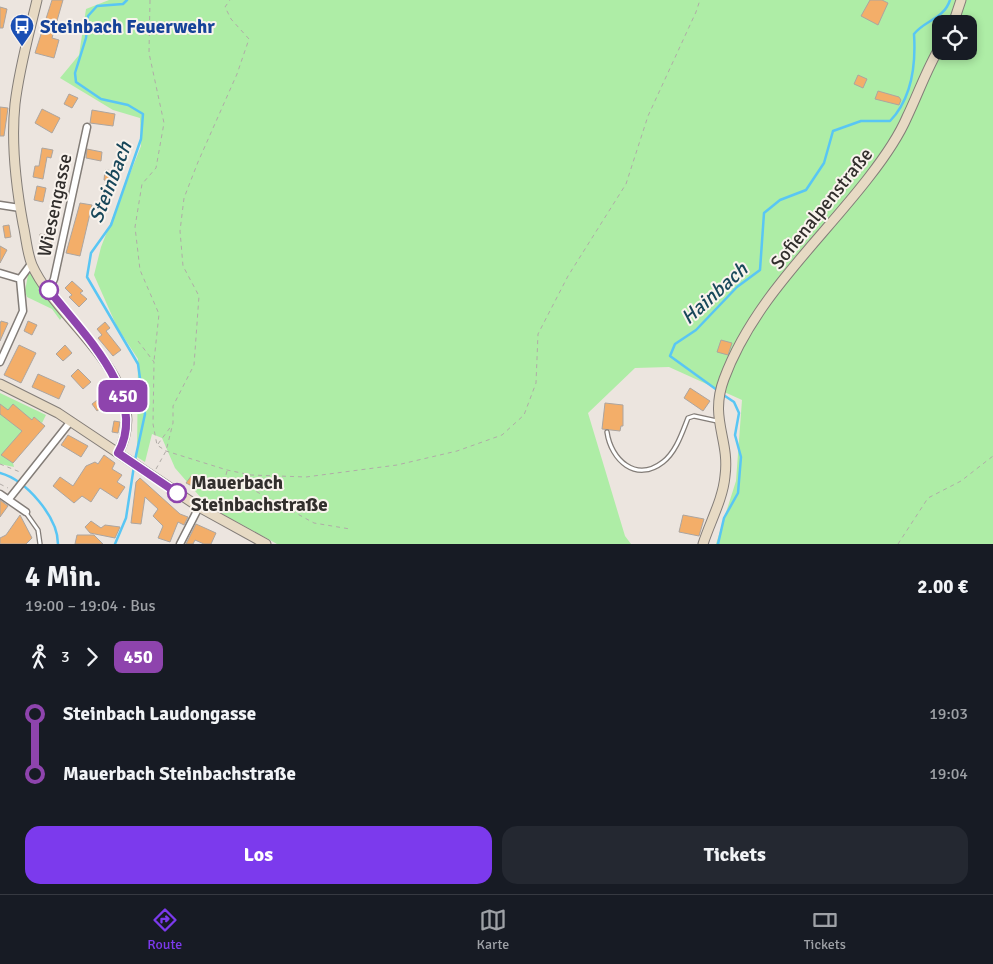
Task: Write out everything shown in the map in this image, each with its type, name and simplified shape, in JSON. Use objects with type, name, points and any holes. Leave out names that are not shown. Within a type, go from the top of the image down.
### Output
[{"type":"street","points":[[37,0],[15,104],[14,141],[20,208],[32,264],[49,290],[110,369],[120,389],[128,422],[124,443],[118,453]]},
{"type":"street","points":[[957,15],[961,0]]},
{"type":"street","name":"Sofienalpenstraße","points":[[718,421],[718,404],[722,388],[732,362],[760,309],[828,223],[868,178],[907,117],[923,78],[933,60]]},
{"type":"street","name":"Wiesengasse","points":[[49,290],[54,279],[87,126]]},
{"type":"street","points":[[0,205],[20,208]]},
{"type":"street","points":[[0,362],[23,311],[20,279],[32,264]]},
{"type":"street","points":[[0,274],[20,279]]},
{"type":"street","points":[[0,384],[44,405],[71,421],[199,507],[266,544]]},
{"type":"street","points":[[12,495],[71,421]]},
{"type":"street","points":[[703,544],[726,476],[725,451],[718,421]]},
{"type":"street","points":[[0,494],[12,495],[26,512]]},
{"type":"street","points":[[180,544],[199,507]]},
{"type":"lane","points":[[607,432],[612,451],[620,462],[632,468],[646,470],[662,463],[669,456],[688,418],[694,416],[718,421]]},
{"type":"lane","points":[[26,512],[38,530],[40,544]]},
{"type":"path","points":[[150,0],[150,53],[164,123],[156,168],[142,184],[135,227],[140,270],[159,314],[154,362],[153,424],[158,445],[166,451],[227,470],[251,475],[306,477],[397,465],[456,451],[502,435],[524,415],[536,383],[538,334],[568,276],[626,184],[648,116],[700,0]]},
{"type":"path","points":[[151,476],[166,451],[173,423],[173,406],[194,365],[199,296],[182,266],[180,231],[184,198],[237,74],[249,39],[231,19],[225,7],[230,0]]},
{"type":"path","points":[[138,341],[154,362]]},
{"type":"path","points":[[158,445],[173,423]]},
{"type":"path","points":[[898,544],[928,498],[961,481],[993,456]]},
{"type":"path","points":[[0,464],[20,472]]},
{"type":"path","points":[[227,470],[226,475],[231,482],[248,487],[314,523],[350,529]]},
{"type":"path","points":[[0,484],[12,495]]},
{"type":"green space","points":[[109,0],[993,0],[993,544],[716,544],[736,481],[742,400],[669,367],[635,368],[588,413],[625,536],[631,544],[277,544],[208,506],[175,468],[162,438],[152,434],[145,462],[137,457],[138,359],[117,327],[94,275],[101,247],[141,146],[140,118],[113,110],[60,78],[79,55],[86,9]]},
{"type":"green space","points":[[32,273],[62,317],[60,320],[52,309],[27,297],[25,291],[28,275]]},
{"type":"green space","points":[[0,393],[46,415],[42,423],[34,417],[2,455],[13,463],[14,467],[0,464]]},
{"type":"building","points":[[52,0],[63,0],[52,38],[59,40],[54,58],[35,53]]},
{"type":"building","points":[[870,0],[882,0],[888,3],[878,25],[861,16]]},
{"type":"building","points":[[0,7],[7,9],[3,28],[0,28]]},
{"type":"building","points":[[858,75],[867,79],[863,88],[854,84]]},
{"type":"building","points":[[878,91],[899,97],[901,100],[899,105],[875,99]]},
{"type":"building","points":[[69,94],[78,98],[72,108],[64,104]]},
{"type":"building","points":[[0,107],[8,108],[4,136],[0,136]]},
{"type":"building","points":[[42,109],[60,118],[52,133],[35,123]]},
{"type":"building","points":[[92,110],[115,114],[113,126],[90,123]]},
{"type":"building","points":[[42,148],[53,150],[51,158],[47,157],[43,179],[33,177],[35,166],[39,166]]},
{"type":"building","points":[[87,149],[102,152],[101,161],[86,158]]},
{"type":"building","points":[[105,170],[116,171],[115,182],[104,180]]},
{"type":"building","points":[[37,186],[46,188],[43,202],[34,200]]},
{"type":"building","points":[[80,203],[92,205],[80,256],[66,253]]},
{"type":"building","points":[[9,225],[11,237],[5,238],[3,226]]},
{"type":"building","points":[[40,234],[52,236],[51,244],[39,243]]},
{"type":"building","points":[[0,246],[7,250],[0,263]]},
{"type":"building","points":[[72,281],[83,291],[80,293],[87,299],[79,307],[69,297],[72,295],[65,288]]},
{"type":"building","points":[[1,321],[8,323],[0,341],[0,324]]},
{"type":"building","points":[[28,321],[37,325],[32,335],[24,331]]},
{"type":"building","points":[[105,322],[110,328],[106,331],[121,350],[113,356],[98,338],[102,335],[97,329]]},
{"type":"building","points":[[721,340],[732,343],[728,355],[717,352]]},
{"type":"building","points":[[19,345],[36,353],[21,383],[4,375]]},
{"type":"building","points":[[65,345],[72,353],[63,361],[56,354]]},
{"type":"building","points":[[78,369],[91,382],[83,389],[71,376]]},
{"type":"building","points":[[38,374],[65,386],[59,399],[32,387]]},
{"type":"building","points":[[690,388],[710,401],[703,411],[684,398]]},
{"type":"building","points":[[101,397],[106,404],[97,411],[92,404]]},
{"type":"building","points":[[605,403],[623,405],[623,426],[621,426],[620,431],[602,429]]},
{"type":"building","points":[[0,404],[8,410],[13,404],[32,420],[34,417],[45,426],[13,463],[1,455],[22,431],[0,414]]},
{"type":"building","points":[[114,421],[120,422],[118,433],[112,432]]},
{"type":"building","points":[[68,435],[88,446],[81,457],[61,445]]},
{"type":"building","points":[[104,455],[115,463],[112,469],[122,475],[117,482],[125,487],[117,499],[100,488],[91,502],[82,496],[74,503],[53,486],[60,477],[73,486],[86,466],[95,462],[98,464]]},
{"type":"building","points":[[192,475],[199,480],[194,487],[186,483]]},
{"type":"building","points":[[140,478],[180,514],[188,517],[184,525],[178,522],[170,542],[158,538],[163,526],[153,516],[158,509],[145,497],[141,524],[131,523],[136,482]]},
{"type":"building","points":[[0,500],[8,506],[0,517]]},
{"type":"building","points":[[20,515],[32,538],[26,544],[0,544],[0,538],[6,535]]},
{"type":"building","points":[[683,515],[704,519],[699,536],[679,532]]},
{"type":"building","points":[[91,521],[101,528],[105,525],[120,527],[115,538],[90,533],[85,527]]},
{"type":"building","points":[[196,524],[216,533],[211,544],[204,544],[195,540],[193,544],[186,544]]},
{"type":"building","points":[[77,535],[94,535],[103,544],[75,544]]},
{"type":"waterway","name":"Steinbach","points":[[127,0],[123,4],[97,6],[88,16],[86,38],[75,73],[76,82],[101,99],[128,105],[143,114],[141,139],[111,225],[91,253],[87,277],[138,364],[145,414],[135,460]]},
{"type":"waterway","name":"Hainbach","points":[[717,390],[670,356],[675,344],[696,330],[737,287],[760,270],[764,213],[780,200],[806,190],[824,163],[833,131],[861,121],[890,121],[908,92],[913,69],[914,34],[923,25],[939,15],[950,0]]},
{"type":"waterway","name":"Hainbach","points":[[718,544],[724,518],[738,493],[741,457],[735,435],[739,413],[734,402],[722,394]]},
{"type":"waterway","name":"Steinbach","points":[[115,544],[126,518],[134,466]]},
{"type":"waterway","points":[[0,473],[20,483],[39,501],[53,522],[58,544]]},
{"type":"bus line","name":"450","points":[[49,290],[100,355],[110,369],[120,389],[126,406],[128,422],[124,443],[118,453],[177,493]]},
{"type":"place","name":"Steinbach Feuerwehr","points":[[22,47]]},
{"type":"place","name":"Mauerbach Steinbachstraße","points":[[177,493]]}]
